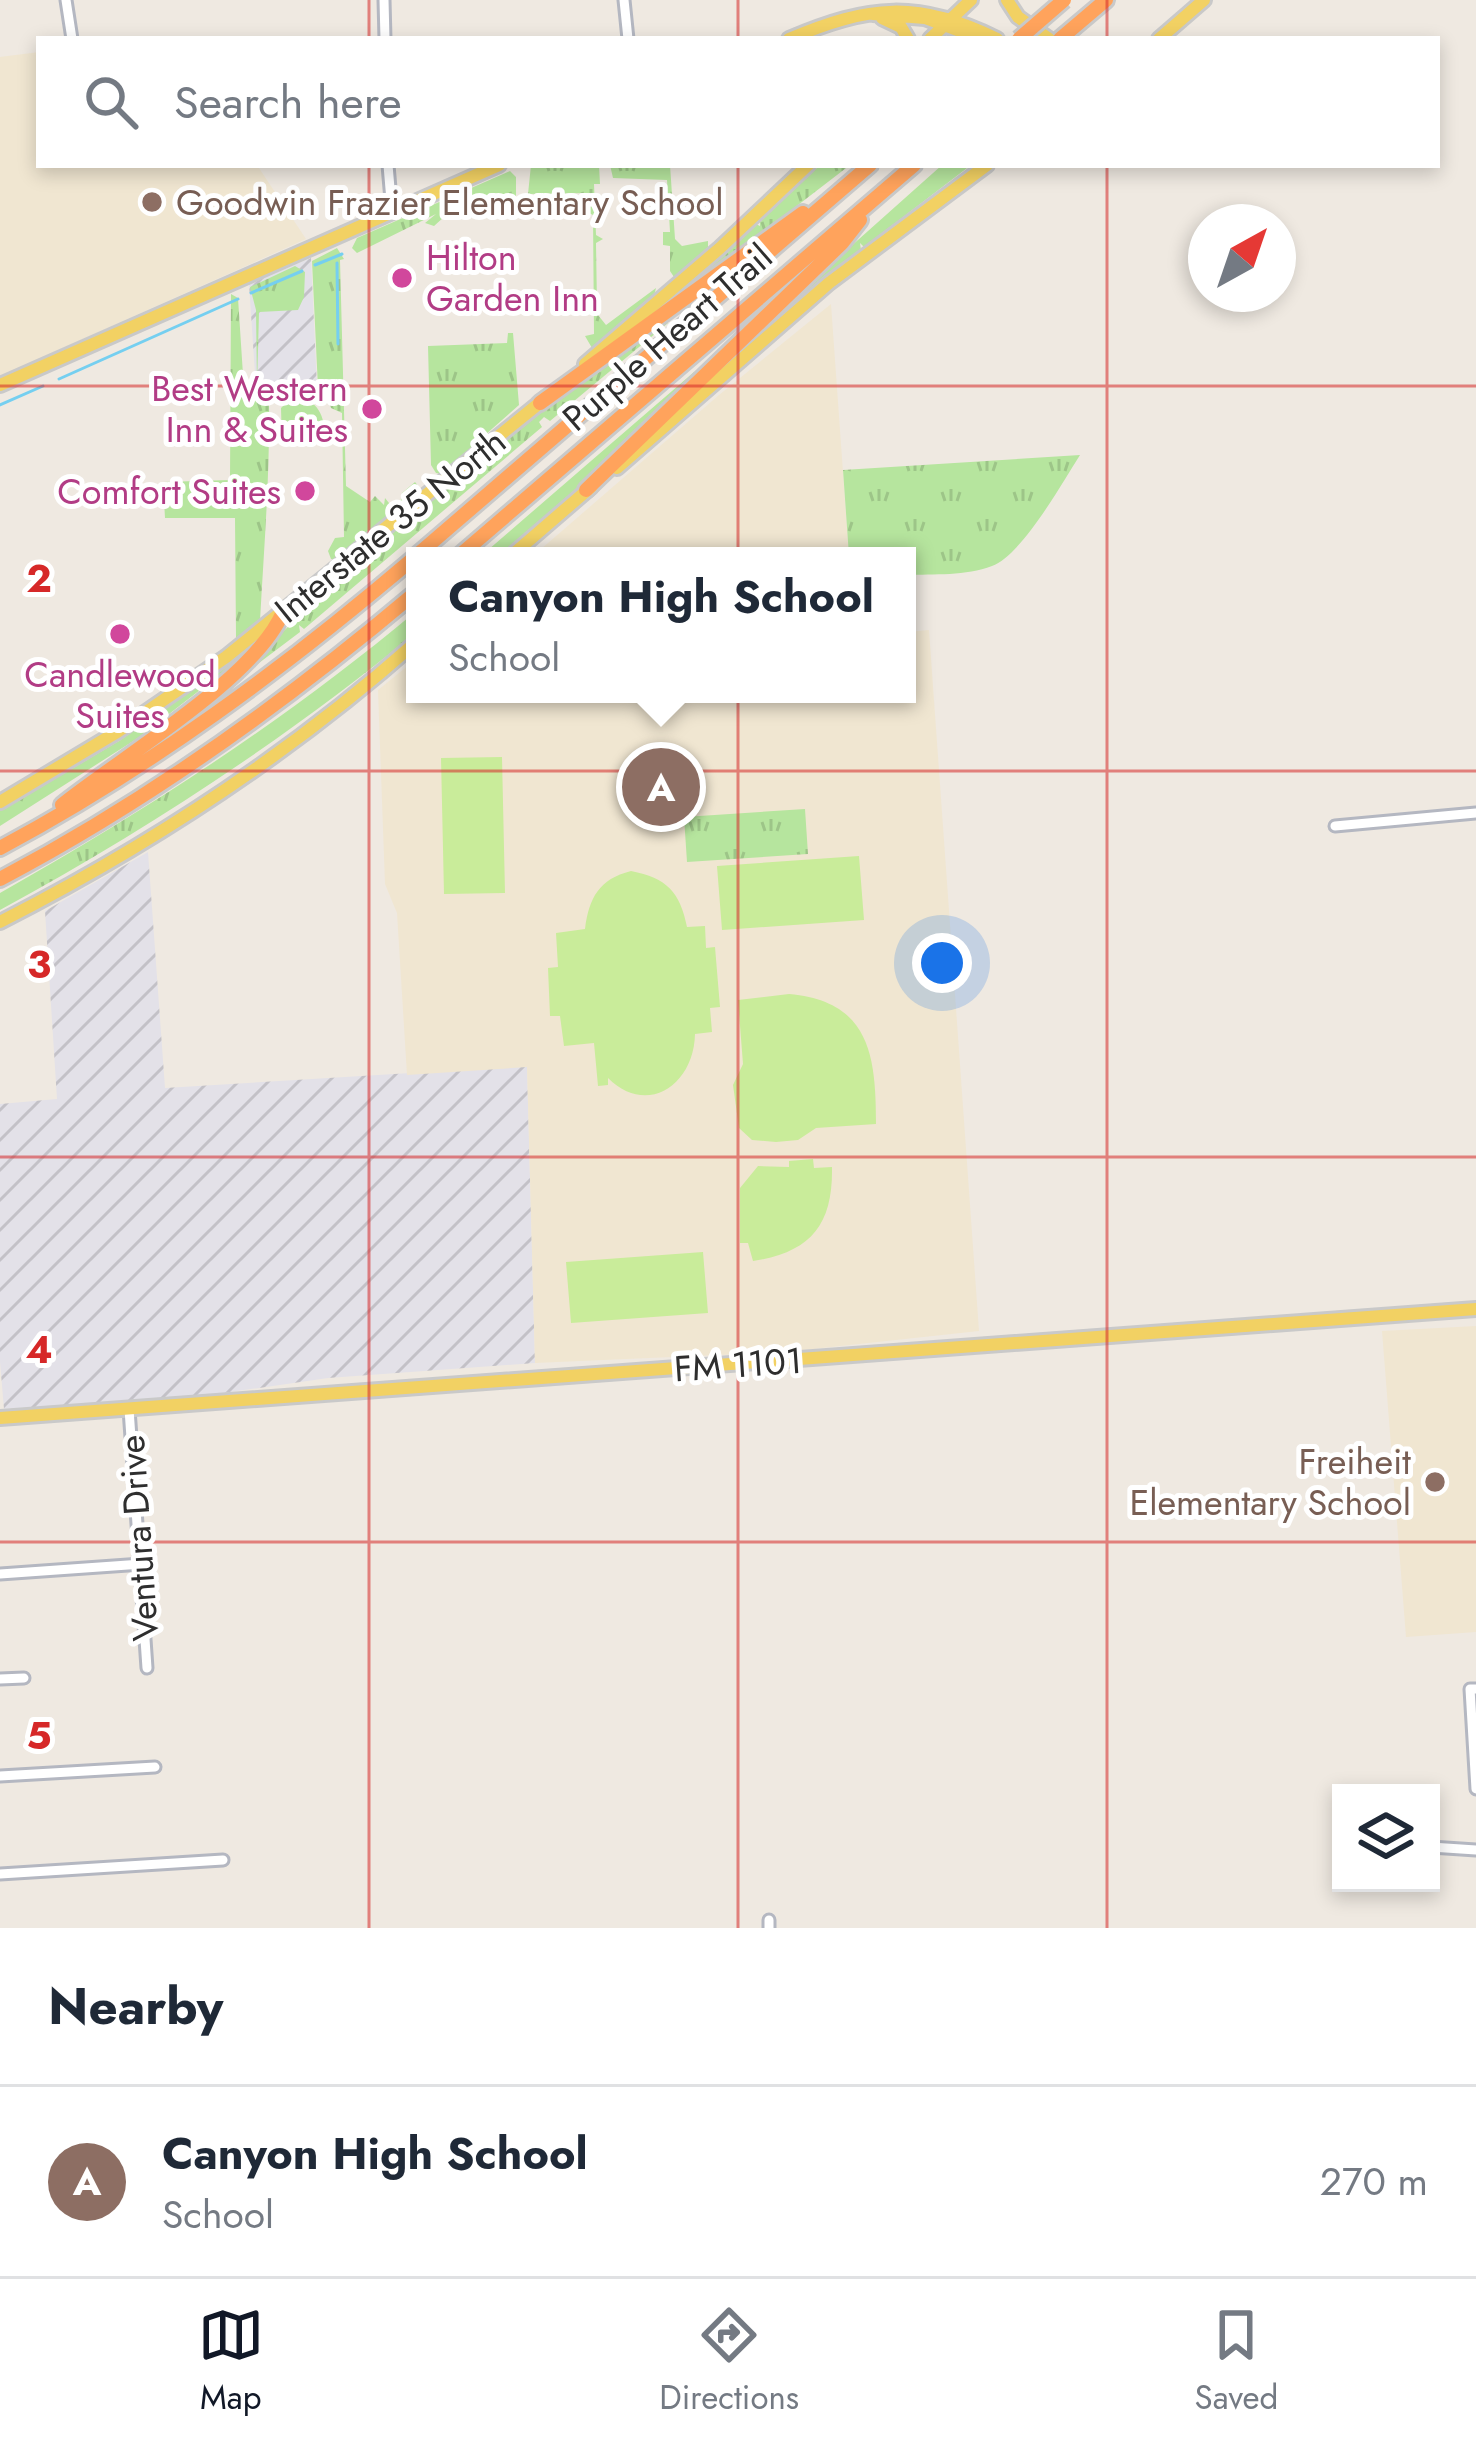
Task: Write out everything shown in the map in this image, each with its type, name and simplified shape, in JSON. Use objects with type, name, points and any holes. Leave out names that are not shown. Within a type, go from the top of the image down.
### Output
[{"type":"highway","points":[[1022,36],[1064,0]]},
{"type":"highway","points":[[1063,36],[1106,0]]},
{"type":"highway","name":"Purple Heart Trail","points":[[426,547],[866,168]]},
{"type":"highway","name":"Purple Heart Trail","points":[[470,547],[911,168]]},
{"type":"highway","points":[[540,403],[838,191]]},
{"type":"highway","points":[[586,490],[842,243],[878,197]]},
{"type":"highway","name":"Purple Heart Trail","points":[[0,848],[201,726],[406,564]]},
{"type":"highway","points":[[0,879],[205,756],[406,600]]},
{"type":"highway","points":[[25,835],[212,691],[261,646],[277,628],[283,612]]},
{"type":"main road","points":[[934,36],[971,0]]},
{"type":"main road","points":[[1007,0],[1018,17],[1045,36]]},
{"type":"main road","points":[[1162,36],[1204,0]]},
{"type":"main road","points":[[798,36],[905,6],[989,36]]},
{"type":"main road","points":[[868,13],[901,27],[906,36]]},
{"type":"main road","points":[[949,20],[976,36]]},
{"type":"main road","points":[[0,385],[492,168]]},
{"type":"main road","name":"Interstate 35 North","points":[[0,802],[117,733],[283,612],[540,403],[805,168]]},
{"type":"main road","points":[[522,547],[829,283],[983,168]]},
{"type":"main road","points":[[0,922],[133,848],[202,803],[406,651]]},
{"type":"main road","name":"FM 1101","points":[[0,1418],[1476,1310]]},
{"type":"street","points":[[66,0],[72,36]]},
{"type":"street","points":[[384,0],[385,36]]},
{"type":"street","points":[[624,0],[628,36]]},
{"type":"street","points":[[388,168],[392,212]]},
{"type":"street","points":[[1334,826],[1476,813]]},
{"type":"street","name":"Ventura Drive","points":[[129,1409],[147,1668]]},
{"type":"street","points":[[0,1574],[142,1564]]},
{"type":"street","points":[[0,1679],[24,1678]]},
{"type":"street","points":[[1473,1689],[1476,1789]]},
{"type":"street","points":[[0,1776],[155,1768]]},
{"type":"street","points":[[1440,1846],[1476,1847]]},
{"type":"street","points":[[0,1874],[223,1860]]},
{"type":"shaded area","name":"Goodwin Frazier Elementary School","points":[[36,52],[36,168],[259,168],[306,239],[0,376],[0,57]]},
{"type":"shaded area","points":[[311,258],[317,387],[256,389],[249,284]]},
{"type":"shaded area","points":[[831,304],[848,547],[543,547]]},
{"type":"shaded area","points":[[929,630],[979,1331],[785,1352],[535,1363],[527,1067],[407,1075],[397,913],[385,884],[378,690],[406,667],[406,703],[916,703],[916,631]]},
{"type":"shaded area","points":[[148,852],[165,1088],[527,1066],[535,1363],[328,1378],[189,1398],[4,1409],[0,1104],[57,1099],[45,911]]},
{"type":"shaded area","name":"Freiheit Elementary School","points":[[1476,1326],[1476,1632],[1406,1637],[1382,1331]]},
{"type":"green space","points":[[531,168],[599,168],[600,184],[594,184],[596,235],[603,239],[596,243],[598,315],[606,325],[656,288],[654,296],[592,348],[585,336],[594,334],[593,215],[588,193],[528,194]]},
{"type":"green space","points":[[611,168],[670,168],[675,239],[682,246],[708,241],[708,248],[674,277],[670,246],[663,245],[663,232],[670,232],[667,180],[613,178]]},
{"type":"green space","points":[[817,168],[846,168],[698,282],[695,278],[756,224],[760,226],[760,220]]},
{"type":"green space","points":[[939,168],[967,168],[864,247],[860,243],[861,250],[771,326],[766,322]]},
{"type":"green space","points":[[510,171],[516,177],[516,217],[498,217],[494,195],[434,226],[425,223],[436,214],[357,253],[352,248],[357,238]]},
{"type":"green space","points":[[337,248],[344,259],[340,260],[346,486],[370,502],[375,496],[384,505],[385,498],[393,508],[415,482],[419,487],[412,500],[338,560],[331,559],[328,551],[335,538],[344,537],[342,413],[331,408],[318,388],[312,261]]},
{"type":"green space","points":[[295,266],[305,272],[298,310],[259,312],[257,388],[256,310],[250,287]]},
{"type":"green space","points":[[231,294],[238,298],[244,390],[269,402],[260,621],[236,638],[235,518],[165,518],[163,482],[230,480]]},
{"type":"green space","points":[[666,318],[668,323],[550,421],[544,417],[539,422],[542,427],[304,629],[299,625],[300,632],[214,697],[434,497]]},
{"type":"green space","points":[[508,333],[513,333],[519,405],[441,474],[436,473],[431,465],[428,346],[507,343]]},
{"type":"green space","points":[[694,372],[698,376],[512,547],[491,547]]},
{"type":"green space","points":[[292,397],[319,410],[324,442],[282,444],[281,408]]},
{"type":"green space","points":[[1080,455],[1016,548],[992,566],[961,573],[916,575],[916,547],[848,547],[843,470]]},
{"type":"green space","points":[[406,619],[406,640],[266,746],[109,848],[0,910],[0,893],[214,762]]},
{"type":"green space","points":[[229,664],[138,738],[0,826],[0,811],[119,741]]},
{"type":"green space","points":[[502,757],[505,893],[444,894],[441,758]]},
{"type":"green space","points":[[805,809],[808,854],[687,862],[684,817]]},
{"type":"green space","points":[[859,856],[864,920],[722,930],[717,866]]},
{"type":"green space","points":[[631,871],[670,888],[687,927],[705,926],[706,948],[715,947],[720,1007],[710,1008],[712,1032],[695,1034],[693,1052],[677,1081],[652,1095],[638,1095],[608,1078],[608,1085],[598,1086],[594,1043],[564,1046],[560,1016],[550,1016],[548,968],[558,967],[556,933],[585,929],[598,891]]},
{"type":"green space","points":[[789,994],[837,1008],[863,1036],[874,1076],[876,1124],[816,1128],[798,1140],[776,1142],[752,1140],[739,1128],[733,1085],[743,1064],[738,1000]]},
{"type":"green space","points":[[813,1159],[814,1168],[832,1167],[822,1220],[814,1233],[790,1251],[753,1261],[748,1243],[740,1243],[740,1188],[758,1166],[789,1167],[789,1161]]},
{"type":"green space","points":[[703,1252],[708,1313],[571,1323],[566,1262]]},
{"type":"waterway","points":[[315,265],[342,254]]},
{"type":"waterway","points":[[337,263],[338,344]]},
{"type":"waterway","points":[[251,293],[302,271]]},
{"type":"waterway","points":[[59,379],[238,299]]},
{"type":"waterway","points":[[0,405],[43,386]]},
{"type":"place","name":"Goodwin Frazier Elementary School","points":[[152,202]]},
{"type":"place","name":"Hilton Garden Inn","points":[[402,278]]},
{"type":"place","name":"Best Western Inn & Suites","points":[[372,409]]},
{"type":"place","name":"Comfort Suites","points":[[305,491]]},
{"type":"place","name":"Candlewood Suites","points":[[120,634]]},
{"type":"place","name":"Canyon High School","points":[[661,787]]},
{"type":"place","name":"Freiheit Elementary School","points":[[1435,1482]]}]
